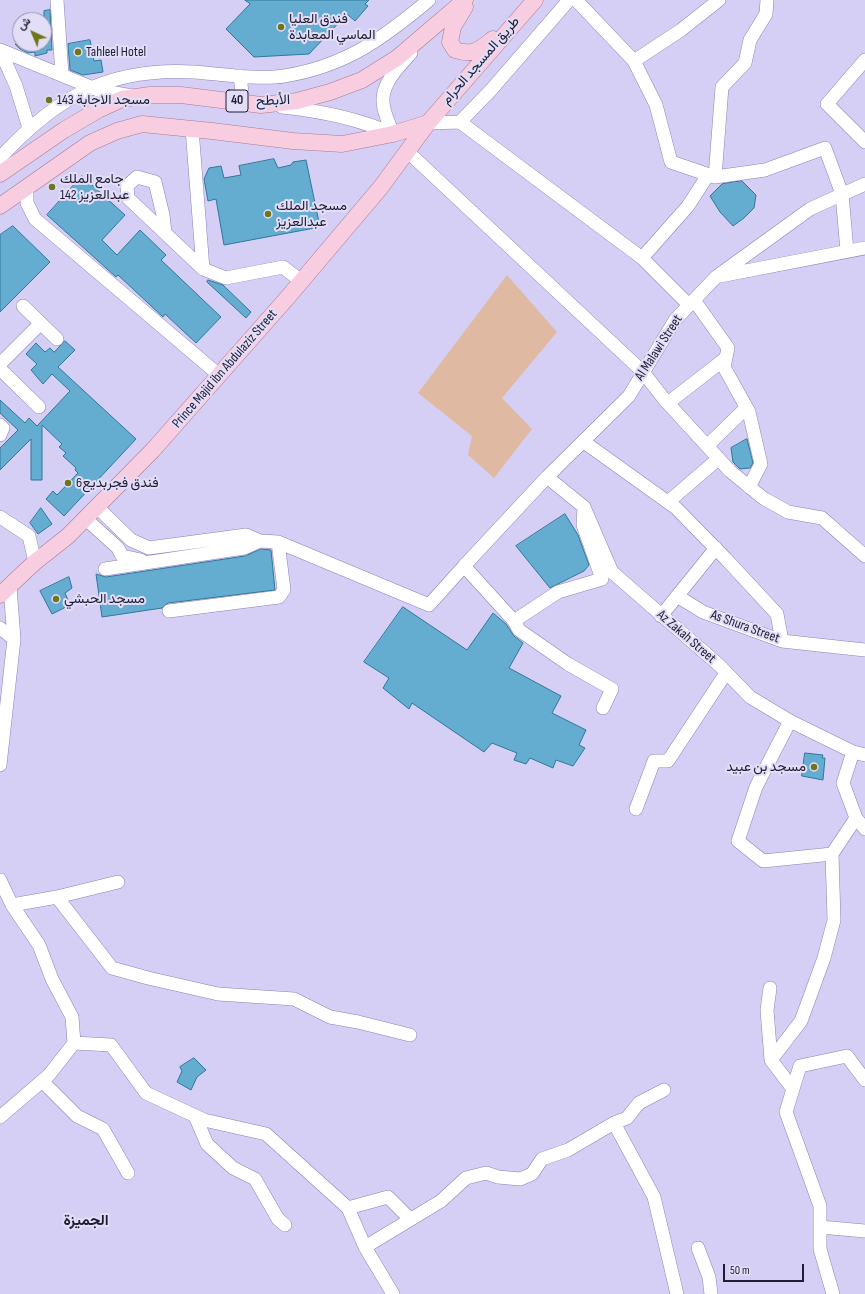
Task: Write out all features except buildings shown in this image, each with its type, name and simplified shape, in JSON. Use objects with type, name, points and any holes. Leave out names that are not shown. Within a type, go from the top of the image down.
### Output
[{"type":"main road","points":[[467,0],[453,27],[450,42],[455,50],[465,53],[478,50],[513,24]]},
{"type":"main road","name":"الأبطح","points":[[0,174],[64,130],[98,110],[122,99],[181,95],[243,101],[261,105],[296,101],[330,92],[362,80],[397,58],[467,0]]},
{"type":"main road","name":"طريق المسجد الحرام","points":[[428,123],[535,0]]},
{"type":"main road","points":[[0,206],[90,143],[117,131],[142,124],[293,141],[342,144],[393,134],[428,123]]},
{"type":"main road","name":"Prince Majid ibn Abdulaziz Street","points":[[5,591],[35,562],[68,536],[98,508],[153,450],[381,187],[428,123]]},
{"type":"main road","points":[[393,134],[407,151]]},
{"type":"street","points":[[57,0],[62,75]]},
{"type":"street","points":[[0,158],[29,128],[55,107],[91,87],[106,81],[131,75],[167,71],[282,77],[313,70],[339,62],[368,46],[430,0]]},
{"type":"street","points":[[460,122],[491,90],[569,0]]},
{"type":"street","points":[[576,0],[634,61],[656,105],[671,162],[712,176],[765,170],[825,148],[842,194],[847,251]]},
{"type":"street","points":[[634,61],[681,30],[719,0]]},
{"type":"street","points":[[642,258],[688,206],[712,176],[722,87],[745,63],[750,40],[766,14],[768,0]]},
{"type":"street","points":[[393,134],[384,111],[383,99],[389,81],[426,34]]},
{"type":"street","points":[[0,50],[91,87],[136,97]]},
{"type":"street","points":[[0,50],[16,86],[29,128]]},
{"type":"street","points":[[865,60],[827,104],[865,142]]},
{"type":"street","points":[[240,76],[243,101]]},
{"type":"street","points":[[261,105],[313,110],[342,116],[365,122],[393,134]]},
{"type":"street","points":[[428,123],[460,122],[642,258],[691,303],[728,348],[724,367],[746,408],[761,464],[749,487]]},
{"type":"street","points":[[192,129],[203,269]]},
{"type":"street","points":[[407,151],[624,356],[643,372],[668,403],[718,459],[749,487],[763,498],[788,512],[822,518],[865,556]]},
{"type":"street","name":"Al Malawi Street","points":[[278,542],[429,605],[547,477],[629,396],[675,320],[716,277],[810,209],[865,184]]},
{"type":"street","points":[[27,187],[27,203],[35,219],[219,375]]},
{"type":"street","points":[[165,232],[203,269],[226,278],[283,267],[301,281]]},
{"type":"street","points":[[716,277],[865,248]]},
{"type":"street","points":[[23,306],[57,339]]},
{"type":"street","points":[[0,364],[41,323]]},
{"type":"street","points":[[668,403],[726,358]]},
{"type":"street","points":[[0,369],[39,406]]},
{"type":"street","points":[[708,446],[746,408]]},
{"type":"street","points":[[0,425],[3,428],[0,435]]},
{"type":"street","points":[[584,442],[668,502],[716,548],[776,614],[782,641]]},
{"type":"street","points":[[668,502],[718,459]]},
{"type":"street","name":"Az Zakah Street","points":[[547,477],[584,507],[612,572],[726,673],[750,697],[790,721],[859,754]]},
{"type":"street","points":[[514,621],[558,592],[602,579],[583,525],[584,507]]},
{"type":"street","points":[[98,508],[131,540],[149,548],[246,536],[260,541],[278,542],[284,590],[279,597],[169,612]]},
{"type":"street","points":[[0,517],[29,536],[35,562]]},
{"type":"street","points":[[86,519],[118,548],[122,556],[151,562]]},
{"type":"street","points":[[105,569],[244,548],[260,541]]},
{"type":"street","points":[[661,616],[716,548]]},
{"type":"street","points":[[464,566],[514,621],[519,630],[568,664],[612,689],[603,708]]},
{"type":"street","points":[[0,766],[14,639],[5,591]]},
{"type":"street","name":"As Shura Street","points":[[677,596],[703,612],[782,641],[865,650]]},
{"type":"street","points":[[0,628],[14,639]]},
{"type":"street","points":[[636,809],[654,761],[668,761],[726,673]]},
{"type":"street","points":[[790,721],[756,787],[738,841],[763,861],[832,854]]},
{"type":"street","points":[[859,754],[843,783],[856,818],[865,829]]},
{"type":"street","points":[[771,1060],[801,1022],[824,958],[834,920],[832,854],[856,818]]},
{"type":"street","points":[[0,880],[12,906],[39,945],[52,979],[72,1017],[74,1043],[42,1081],[0,1117]]},
{"type":"street","points":[[12,906],[118,882]]},
{"type":"street","points":[[57,897],[112,968],[218,994],[294,999],[330,1017],[410,1035]]},
{"type":"street","points":[[770,988],[767,1010],[771,1060],[793,1089]]},
{"type":"street","points":[[74,1043],[112,1045],[146,1093],[204,1120],[266,1134],[348,1208],[365,1247],[393,1294]]},
{"type":"street","points":[[833,1294],[820,1249],[820,1206],[786,1112],[800,1066],[847,1056],[865,1080]]},
{"type":"street","points":[[42,1081],[77,1116],[103,1129],[128,1173]]},
{"type":"street","points":[[365,1247],[441,1202],[466,1178],[486,1173],[498,1177],[520,1179],[532,1174],[542,1159],[568,1150],[614,1123],[627,1118],[639,1103],[664,1090]]},
{"type":"street","points":[[195,1116],[207,1144],[233,1168],[255,1179],[278,1219],[285,1225]]},
{"type":"street","points":[[614,1123],[654,1197],[677,1294]]},
{"type":"street","points":[[348,1208],[388,1197],[410,1219]]},
{"type":"street","points":[[820,1227],[865,1231]]},
{"type":"street","points":[[698,1248],[709,1277],[711,1294]]},
{"type":"shaded area","points":[[507,275],[557,332],[502,398],[532,429],[494,478],[468,455],[472,436],[418,393]]},
{"type":"place","name":"فندق العليا الماسي المعابدة","points":[[281,27]]},
{"type":"place","name":"Tahleel Hotel","points":[[78,52]]},
{"type":"place","name":"مسجد الاجابة 143","points":[[49,100]]},
{"type":"place","name":"جامع الملك عبدالعزيز 142","points":[[52,187]]},
{"type":"place","name":"مسجد الملك عبدالعزيز","points":[[268,214]]},
{"type":"place","name":"فندق فجربديع6","points":[[68,483]]},
{"type":"place","name":"مسجد الحبشي","points":[[56,599]]},
{"type":"place","name":"مسجد بن عبيد","points":[[814,767]]},
{"type":"district","name":"الجميزة","points":[[86,1221]]}]
